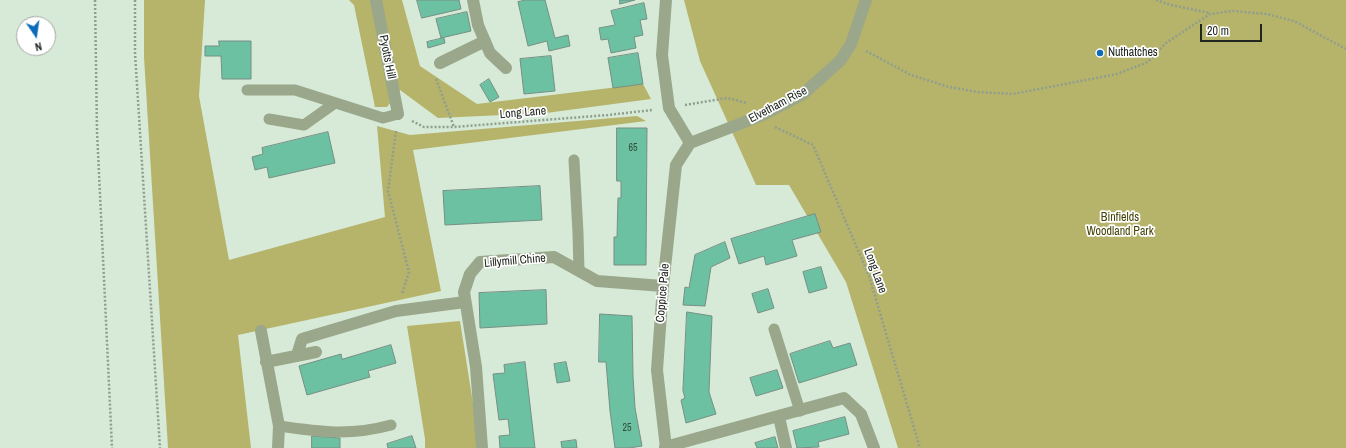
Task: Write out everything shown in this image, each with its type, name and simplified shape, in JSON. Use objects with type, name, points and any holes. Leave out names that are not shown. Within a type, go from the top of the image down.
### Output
[{"type":"street","name":"Pyotts Hill","points":[[376,0],[398,114]]},
{"type":"street","points":[[473,0],[478,25],[490,53],[506,68]]},
{"type":"street","points":[[666,0],[662,55],[669,108],[690,143]]},
{"type":"street","name":"Elvetham Rise","points":[[690,143],[762,115],[803,94],[840,61],[851,44],[866,0]]},
{"type":"street","points":[[440,63],[485,41]]},
{"type":"street","name":"Coppice Pale","points":[[690,143],[676,165],[663,286],[657,370],[666,448],[844,398],[861,414],[874,448]]},
{"type":"street","name":"Lillymill Chine","points":[[482,448],[476,367],[464,292],[470,274],[480,262],[554,257],[597,281],[663,286]]},
{"type":"street","points":[[297,355],[302,339],[396,311],[466,302]]},
{"type":"street","points":[[261,331],[279,426],[278,448]]},
{"type":"street","points":[[266,362],[316,352]]},
{"type":"street","points":[[779,417],[786,448]]},
{"type":"lane","points":[[247,90],[296,90],[383,118],[398,114]]},
{"type":"lane","points":[[269,119],[304,125],[335,103]]},
{"type":"lane","points":[[574,160],[579,271]]},
{"type":"lane","points":[[774,329],[800,411]]},
{"type":"lane","points":[[279,426],[310,431],[337,433],[375,429],[391,424]]},
{"type":"path","points":[[95,0],[97,131],[112,448]]},
{"type":"path","points":[[136,0],[135,53],[160,448]]},
{"type":"path","points":[[1156,0],[1210,14],[1233,11],[1266,14],[1294,21],[1346,49]]},
{"type":"path","points":[[851,44],[911,75],[949,88],[978,92],[1013,94],[1117,74],[1148,62],[1166,43],[1210,14]]},
{"type":"path","points":[[440,63],[433,72],[454,127]]},
{"type":"path","points":[[684,105],[727,98],[750,103]]},
{"type":"path","name":"Long Lane","points":[[398,114],[424,127],[454,127],[600,116],[652,110]]},
{"type":"path","points":[[396,311],[409,272],[388,191],[394,155],[398,114]]},
{"type":"path","name":"Long Lane","points":[[775,127],[813,145],[869,276],[920,448]]},
{"type":"green space","points":[[144,0],[205,0],[199,96],[229,260],[385,217],[377,126],[410,135],[637,116],[646,121],[413,150],[441,291],[238,335],[251,448],[168,448],[144,57]]},
{"type":"green space","points":[[349,0],[402,0],[420,66],[477,104],[643,84],[651,99],[546,113],[438,118],[400,90],[387,107],[375,107],[354,5]]},
{"type":"green space","name":"Binfields Woodland Park","points":[[684,0],[1346,0],[1346,448],[898,448],[846,282],[789,185],[756,185],[700,61]]},
{"type":"green space","points":[[460,321],[480,448],[425,448],[425,439],[407,326]]},
{"type":"building","points":[[417,0],[459,0],[461,9],[422,18]]},
{"type":"building","points":[[526,0],[545,0],[555,38],[568,35],[570,46],[549,51],[547,41],[528,46],[518,2]]},
{"type":"building","points":[[620,0],[635,0],[620,4]]},
{"type":"building","points":[[644,3],[647,19],[640,20],[643,35],[634,37],[636,48],[611,53],[608,39],[601,40],[599,28],[615,25],[611,11]]},
{"type":"building","points":[[467,12],[471,31],[441,38],[436,19]]},
{"type":"building","points":[[444,38],[445,43],[428,48],[427,42]]},
{"type":"building","points":[[219,41],[251,41],[251,79],[222,79],[221,56],[205,56],[205,46],[219,46]]},
{"type":"building","points":[[638,53],[643,84],[613,88],[608,58]]},
{"type":"building","points":[[551,56],[555,91],[524,94],[520,59]]},
{"type":"building","points":[[489,79],[499,97],[490,102],[480,85]]},
{"type":"building","points":[[617,128],[647,128],[646,265],[614,265],[614,237],[617,237],[618,198],[621,198],[621,181],[617,181]]},
{"type":"building","points":[[328,132],[335,163],[269,178],[267,167],[255,170],[252,157],[263,154],[262,148]]},
{"type":"building","points":[[540,186],[542,220],[445,225],[443,191]]},
{"type":"building","points":[[815,214],[821,232],[792,240],[797,256],[766,265],[764,256],[739,264],[731,239]]},
{"type":"building","points":[[725,242],[730,258],[711,267],[705,306],[683,305],[685,287],[689,288],[695,255]]},
{"type":"building","points":[[821,267],[827,288],[809,293],[803,272]]},
{"type":"building","points":[[768,289],[774,308],[758,313],[752,294]]},
{"type":"building","points":[[546,290],[547,324],[480,328],[479,293]]},
{"type":"building","points":[[687,312],[712,316],[709,392],[716,414],[686,423],[681,400],[685,398],[683,391]]},
{"type":"building","points":[[600,314],[632,316],[635,408],[642,446],[615,448],[606,362],[599,362]]},
{"type":"building","points":[[830,341],[833,348],[850,343],[857,365],[799,383],[790,354]]},
{"type":"building","points":[[391,345],[396,363],[368,371],[370,377],[307,395],[299,366],[341,354],[342,359]]},
{"type":"building","points":[[525,362],[535,448],[500,448],[499,436],[510,435],[508,419],[499,420],[493,374],[505,373],[504,365]]},
{"type":"building","points":[[566,362],[570,381],[557,383],[554,364]]},
{"type":"building","points":[[777,370],[783,388],[756,396],[750,378]]},
{"type":"building","points":[[845,417],[849,434],[818,442],[819,447],[797,448],[793,431]]},
{"type":"building","points":[[312,436],[340,438],[340,448],[312,448]]},
{"type":"building","points":[[412,436],[416,448],[388,448],[387,444]]},
{"type":"building","points":[[775,437],[778,448],[757,448],[755,443]]},
{"type":"building","points":[[576,440],[577,448],[562,448],[561,442]]},
{"type":"place","name":"Nuthatches","points":[[1100,53]]}]
